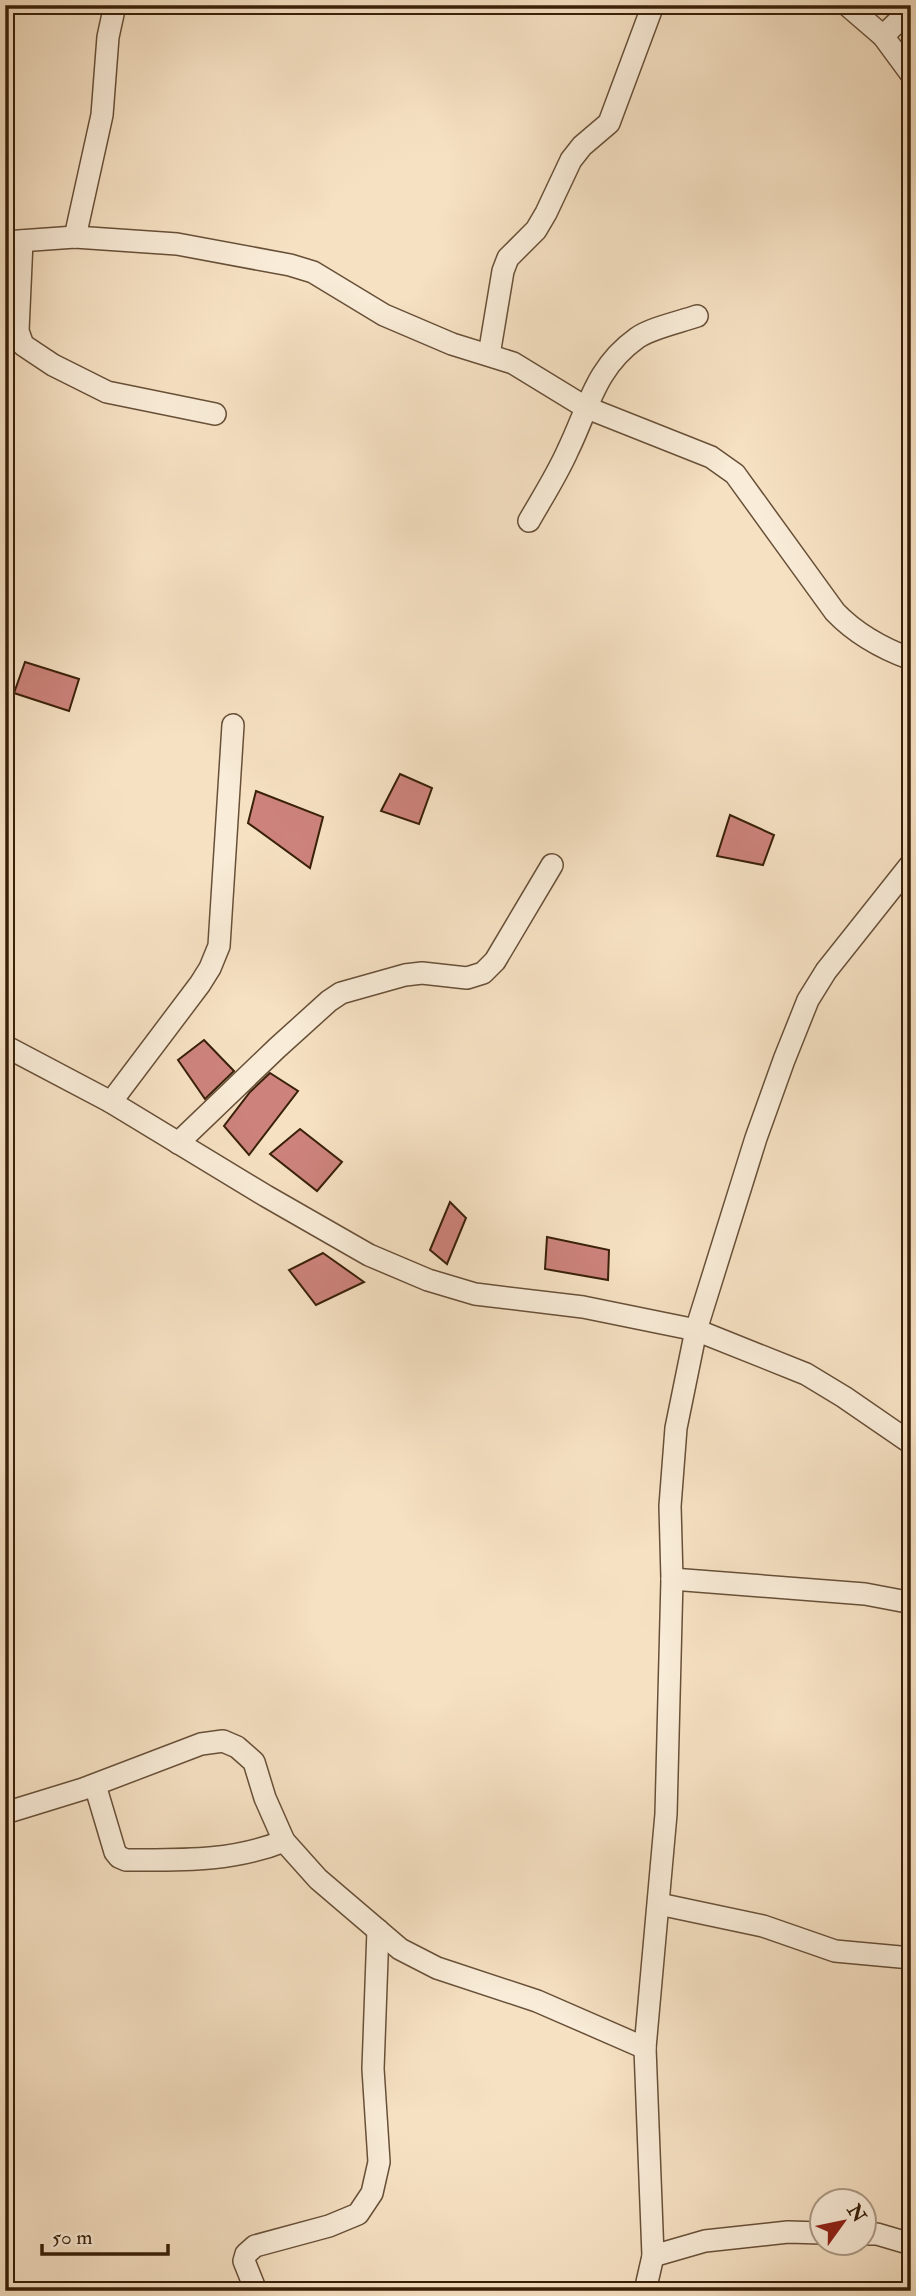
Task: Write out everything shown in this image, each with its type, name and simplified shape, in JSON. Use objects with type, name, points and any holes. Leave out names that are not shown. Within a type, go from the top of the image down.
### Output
[{"type":"street","points":[[75,237],[102,114],[108,37],[114,5]]},
{"type":"street","points":[[489,355],[503,271],[508,258],[541,222],[571,160],[582,146],[609,123],[653,5]]},
{"type":"street","points":[[847,5],[883,36],[911,74]]},
{"type":"street","points":[[883,36],[911,9]]},
{"type":"street","points":[[215,414],[107,392],[53,365],[23,345],[18,331],[14,242],[75,237],[177,244],[290,265],[313,272],[384,315],[452,344],[513,363],[585,407],[711,457],[735,474],[835,612],[852,630],[911,659]]},
{"type":"street","points":[[529,521],[568,450],[600,376],[614,358],[639,336],[697,316]]},
{"type":"street","points":[[111,1102],[200,984],[219,946],[233,725]]},
{"type":"street","points":[[645,2291],[653,2256],[645,2048],[659,1904],[669,1749],[672,1579],[670,1506],[676,1428],[696,1330],[756,1138],[808,1000],[826,971],[911,864]]},
{"type":"street","points":[[178,1143],[303,1024],[341,993],[405,975],[422,973],[467,978],[483,973],[495,961],[552,865]]},
{"type":"street","points":[[5,1046],[111,1102],[369,1255],[428,1280],[475,1294],[583,1307],[696,1330],[806,1374],[911,1443]]},
{"type":"street","points":[[672,1579],[865,1594],[902,1601]]},
{"type":"street","points":[[5,1813],[95,1785],[201,1744],[223,1741],[237,1747],[254,1762],[265,1798],[284,1841],[318,1879],[400,1949],[437,1968],[537,2001],[645,2048]]},
{"type":"street","points":[[95,1785],[115,1852],[118,1857],[126,1860],[202,1860],[258,1852],[284,1841]]},
{"type":"street","points":[[659,1904],[764,1926],[835,1951],[911,1958]]},
{"type":"street","points":[[256,2291],[244,2261],[246,2254],[255,2246],[329,2226],[358,2214],[372,2193],[379,2162],[373,2069],[378,1930]]},
{"type":"street","points":[[653,2256],[705,2241],[788,2232],[808,2233]]},
{"type":"street","points":[[878,2234],[911,2244]]},
{"type":"building","points":[[25,662],[79,679],[69,711],[14,693]]},
{"type":"building","points":[[400,774],[432,788],[419,824],[381,811]]},
{"type":"building","points":[[256,791],[323,817],[310,868],[248,823]]},
{"type":"building","points":[[730,815],[774,835],[763,865],[717,856]]},
{"type":"building","points":[[204,1040],[234,1071],[205,1099],[178,1060]]},
{"type":"building","points":[[270,1073],[298,1091],[249,1155],[224,1126],[250,1092]]},
{"type":"building","points":[[300,1129],[342,1162],[317,1191],[270,1154]]},
{"type":"building","points":[[450,1202],[466,1218],[447,1264],[430,1250]]},
{"type":"building","points":[[547,1237],[609,1250],[608,1280],[545,1269]]},
{"type":"building","points":[[323,1253],[364,1282],[316,1305],[289,1270]]}]
